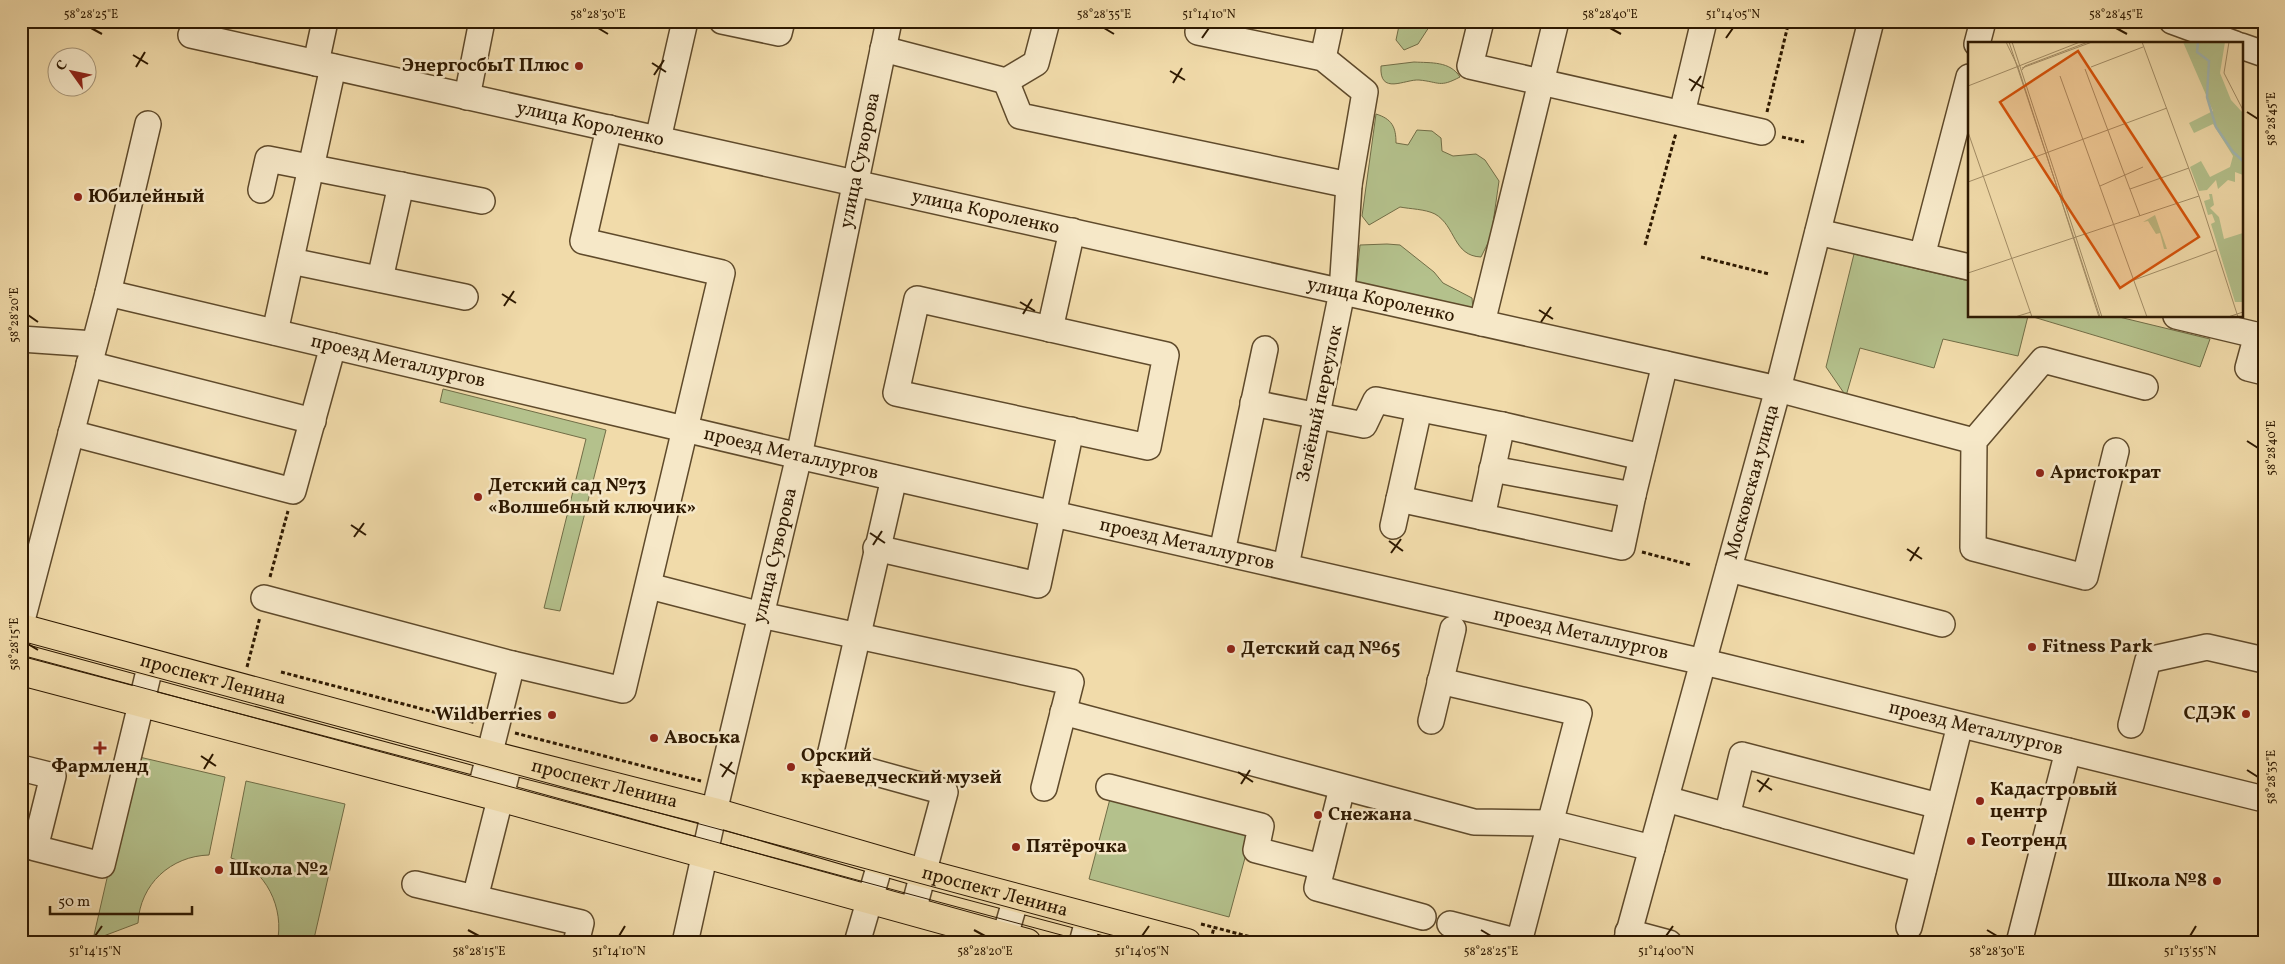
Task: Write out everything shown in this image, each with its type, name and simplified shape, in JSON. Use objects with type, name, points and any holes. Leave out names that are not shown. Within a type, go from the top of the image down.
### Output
[{"type":"main road","name":"проспект Ленина","points":[[21,626],[500,758],[714,812],[923,873],[1187,943]]},
{"type":"main road","name":"проспект Ленина","points":[[21,671],[706,854],[913,911],[1012,941]]},
{"type":"street","points":[[275,332],[311,167],[324,65],[325,21]]},
{"type":"street","points":[[467,97],[482,21]]},
{"type":"street","points":[[658,139],[685,21]]},
{"type":"street","points":[[722,21],[780,33],[782,21]]},
{"type":"street","name":"улица Суворова","points":[[685,943],[714,812],[799,456],[889,21]]},
{"type":"street","points":[[883,49],[1006,81],[1036,62],[1047,21]]},
{"type":"street","points":[[1200,21],[1198,32],[1323,58],[1332,21]]},
{"type":"street","points":[[1481,21],[1470,66],[1762,132]]},
{"type":"street","points":[[1482,323],[1556,21]]},
{"type":"street","points":[[1682,113],[1704,21]]},
{"type":"street","name":"Московская улица","points":[[1627,938],[1778,389],[1871,21]]},
{"type":"street","points":[[1978,42],[1983,21]]},
{"type":"street","points":[[2172,21],[2230,42]]},
{"type":"street","name":"улица Короленко","points":[[192,35],[1778,389],[1974,441]]},
{"type":"street","points":[[2242,46],[2264,54]]},
{"type":"street","name":"Зелёный переулок","points":[[1286,566],[1342,292],[1349,185],[1365,92],[1323,58]]},
{"type":"street","points":[[1006,81],[1020,116],[1349,185]]},
{"type":"street","points":[[1922,256],[1968,81]]},
{"type":"street","points":[[21,626],[108,293],[148,124]]},
{"type":"street","points":[[264,598],[512,664],[623,690],[722,273],[583,241],[609,128]]},
{"type":"street","points":[[261,190],[268,159],[482,201]]},
{"type":"street","points":[[380,280],[401,185]]},
{"type":"street","points":[[1050,329],[1072,231]]},
{"type":"street","points":[[1818,232],[1968,267]]},
{"type":"street","points":[[290,261],[466,297]]},
{"type":"street","name":"проезд Металлургов","points":[[108,293],[686,430],[1704,662],[2264,799]]},
{"type":"street","points":[[917,299],[1050,329],[1166,355],[1148,447],[896,393],[917,299]]},
{"type":"street","points":[[2184,318],[2260,336],[2248,368],[2264,372]]},
{"type":"street","points":[[21,339],[92,354],[312,421]]},
{"type":"street","points":[[71,434],[293,491],[333,346]]},
{"type":"street","points":[[1222,552],[1265,349]]},
{"type":"street","points":[[2116,451],[2085,577],[1973,548],[1974,441],[2042,360],[2146,387]]},
{"type":"street","points":[[1399,499],[1622,547],[1665,364]]},
{"type":"street","points":[[1253,402],[1364,424],[1376,400],[1502,425],[1642,457]]},
{"type":"street","points":[[1393,526],[1419,409]]},
{"type":"street","points":[[1482,517],[1502,425]]},
{"type":"street","points":[[876,548],[1038,585],[1071,430]]},
{"type":"street","points":[[1492,469],[1633,496]]},
{"type":"street","points":[[894,478],[876,548],[829,760],[945,792],[913,911]]},
{"type":"street","points":[[1729,569],[1942,624]]},
{"type":"street","points":[[648,586],[761,615],[1071,682],[1044,788]]},
{"type":"street","points":[[1431,720],[1453,629]]},
{"type":"street","points":[[2131,725],[2148,660],[2207,647],[2264,660]]},
{"type":"street","points":[[21,768],[53,776],[35,848],[102,865],[151,663]]},
{"type":"street","points":[[475,898],[489,795],[500,758],[512,664]]},
{"type":"street","points":[[1440,681],[1579,713],[1519,942],[1450,924]]},
{"type":"street","points":[[1063,712],[1474,822],[1551,823],[1652,848]]},
{"type":"street","points":[[1909,928],[1960,725]]},
{"type":"street","points":[[2019,943],[2068,751]]},
{"type":"street","points":[[1727,816],[1742,755],[1939,806]]},
{"type":"street","points":[[1110,787],[1261,826],[1256,850],[1322,867]]},
{"type":"street","points":[[1342,788],[1316,888],[1423,917]]},
{"type":"street","points":[[1666,799],[1923,870]]},
{"type":"street","points":[[857,943],[881,861]]},
{"type":"street","points":[[415,884],[581,923],[576,943]]},
{"type":"street","points":[[1012,941],[1016,898]]},
{"type":"street","points":[[1082,943],[1089,917]]},
{"type":"street","points":[[1627,938],[1669,943]]},
{"type":"path","points":[[1762,132],[1789,21]]},
{"type":"path","points":[[1645,245],[1682,113]]},
{"type":"path","points":[[1701,257],[1768,274]]},
{"type":"path","points":[[264,598],[293,491]]},
{"type":"path","points":[[1622,547],[1691,565]]},
{"type":"path","points":[[1210,943],[1214,927]]},
{"type":"green space","points":[[1400,21],[1433,21],[1418,44],[1404,50],[1396,40]]},
{"type":"green space","points":[[1414,62],[1446,65],[1460,77],[1443,83],[1413,80],[1394,84],[1384,81],[1381,75],[1381,66]]},
{"type":"green space","points":[[1376,114],[1386,118],[1392,124],[1396,143],[1408,145],[1417,130],[1432,131],[1441,138],[1442,151],[1453,156],[1476,154],[1485,160],[1499,181],[1491,237],[1481,257],[1465,252],[1442,219],[1431,212],[1400,207],[1369,225],[1362,216]]},
{"type":"green space","points":[[1360,245],[1400,245],[1434,272],[1443,283],[1472,298],[1473,310],[1356,284]]},
{"type":"green space","points":[[1854,254],[1968,281],[1968,318],[2028,318],[2018,356],[1943,339],[1934,368],[1860,348],[1846,396],[1826,367]]},
{"type":"green space","points":[[2037,318],[2123,318],[2210,339],[2200,367]]},
{"type":"green space","points":[[443,389],[606,430],[560,611],[544,608],[586,439],[440,402]]},
{"type":"green space","points":[[135,756],[225,777],[209,855],[182,861],[170,867],[151,885],[140,909],[138,923],[101,937],[94,935]]},
{"type":"green space","points":[[246,781],[345,804],[313,943],[277,943],[278,917],[270,892],[263,880],[254,871],[243,863],[231,858]]},
{"type":"green space","points":[[1111,795],[1252,832],[1229,917],[1089,879]]},
{"type":"tram line","points":[[21,641],[1141,943]]},
{"type":"tram line","points":[[21,655],[1091,943]]},
{"type":"place","name":"ЭнергосбыТ Плюс","points":[[579,66]]},
{"type":"place","name":"Юбилейный","points":[[78,197]]},
{"type":"place","name":"Аристократ","points":[[2040,473]]},
{"type":"place","name":"Детский сад №73 «Волшебный ключик»","points":[[478,497]]},
{"type":"place","name":"Fitness Park","points":[[2032,647]]},
{"type":"place","name":"Детский сад №65","points":[[1231,649]]},
{"type":"place","name":"СДЭК","points":[[2246,714]]},
{"type":"place","name":"Wildberries","points":[[552,715]]},
{"type":"place","name":"Авоська","points":[[654,738]]},
{"type":"place","name":"Фармленд","points":[[100,748]]},
{"type":"place","name":"Орский краеведческий музей","points":[[791,767]]},
{"type":"place","name":"Кадастровый центр","points":[[1980,801]]},
{"type":"place","name":"Снежана","points":[[1318,815]]},
{"type":"place","name":"Геотренд","points":[[1971,841]]},
{"type":"place","name":"Пятёрочка","points":[[1016,847]]},
{"type":"place","name":"Школа №2","points":[[219,870]]},
{"type":"place","name":"Школа №8","points":[[2217,881]]}]
